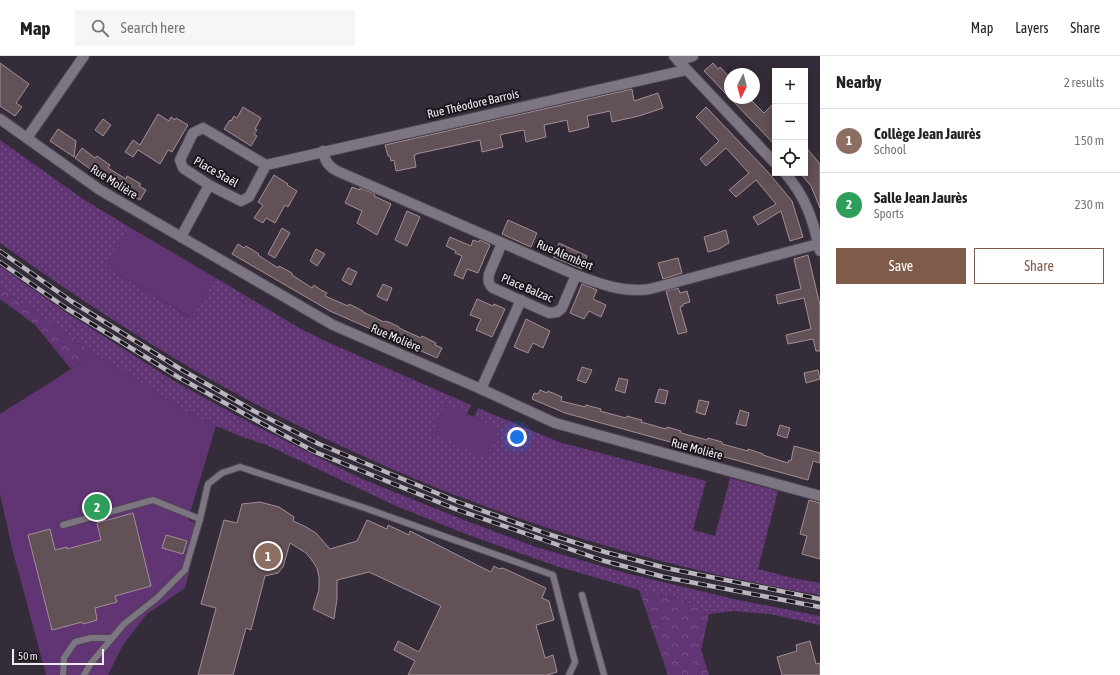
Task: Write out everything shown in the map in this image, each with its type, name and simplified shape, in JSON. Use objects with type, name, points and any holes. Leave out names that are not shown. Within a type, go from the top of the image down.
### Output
[{"type":"street","points":[[27,138],[84,56]]},
{"type":"street","points":[[676,58],[693,56]]},
{"type":"street","points":[[676,58],[772,160]]},
{"type":"street","name":"Rue Théodore Barrois","points":[[266,165],[686,70]]},
{"type":"street","name":"Rue Molière","points":[[0,119],[100,190],[332,325],[568,428],[820,496]]},
{"type":"street","name":"Place Staël","points":[[203,128],[266,165],[249,197],[241,201],[209,186],[183,168],[180,160],[193,133],[203,128]]},
{"type":"street","name":"Rue Alembert","points":[[323,151],[327,163],[331,168],[337,171],[576,275],[614,288],[629,291],[650,290],[819,248]]},
{"type":"street","points":[[787,176],[806,203],[812,218],[819,248]]},
{"type":"street","points":[[181,237],[209,186]]},
{"type":"street","name":"Place Balzac","points":[[502,243],[489,274],[488,282],[493,288],[549,313],[562,308],[576,275]]},
{"type":"street","points":[[481,389],[521,300]]},
{"type":"lane","points":[[84,675],[91,663],[124,624],[157,598],[185,570],[200,519],[208,484],[222,473],[240,467],[362,507],[553,575],[575,662],[569,675]]},
{"type":"lane","points":[[63,525],[153,500],[200,519]]},
{"type":"lane","points":[[582,595],[604,675]]},
{"type":"lane","points":[[63,675],[64,658],[75,642],[91,638],[112,638]]},
{"type":"green space","points":[[0,140],[83,199],[129,227],[106,267],[191,318],[216,278],[301,329],[325,341],[471,405],[467,414],[500,429],[474,417],[478,408],[559,442],[706,481],[693,530],[715,536],[730,478],[778,491],[758,569],[792,578],[820,583],[820,595],[690,568],[605,546],[521,519],[456,496],[389,468],[301,427],[223,386],[109,318],[0,243]]},
{"type":"green space","points":[[129,227],[216,278],[192,318],[106,267]]},
{"type":"green space","points":[[0,266],[64,311],[174,381],[258,427],[362,479],[536,547],[625,573],[734,599],[820,616],[820,625],[770,614],[733,611],[709,614],[681,599],[639,590],[556,566],[471,536],[396,506],[269,446],[216,426],[186,411],[95,354],[0,288]]},
{"type":"green space","points":[[0,288],[95,354],[71,369],[35,325],[0,300]]},
{"type":"green space","points":[[95,354],[186,411],[216,426],[188,520],[201,524],[185,588],[147,614],[123,645],[108,675],[46,675],[12,548],[0,494],[0,414]]},
{"type":"green space","points":[[445,404],[500,429],[487,458],[432,434]]},
{"type":"green space","points":[[639,590],[681,599],[709,614],[701,650],[709,675],[668,675]]},
{"type":"building","points":[[0,63],[29,84],[16,103],[22,107],[15,116],[0,106]]},
{"type":"building","points":[[713,63],[718,69],[720,67],[724,71],[724,92],[704,71]]},
{"type":"building","points":[[632,89],[634,101],[658,93],[663,108],[639,116],[612,122],[610,111],[587,116],[589,127],[569,132],[567,120],[544,125],[546,137],[526,142],[524,130],[504,134],[500,135],[503,147],[482,152],[480,140],[416,154],[414,155],[416,167],[396,171],[394,160],[391,161],[390,156],[388,156],[385,145]]},
{"type":"building","points":[[736,104],[755,104],[764,113],[772,105],[772,142]]},
{"type":"building","points":[[243,107],[261,118],[255,129],[257,130],[254,134],[257,136],[251,146],[224,129],[234,116],[237,118]]},
{"type":"building","points":[[706,107],[767,171],[792,201],[803,237],[790,241],[781,211],[758,225],[753,217],[776,204],[756,180],[736,197],[729,190],[749,173],[726,148],[706,166],[700,159],[719,141],[696,117]]},
{"type":"building","points":[[158,114],[169,121],[171,117],[175,120],[176,118],[188,125],[172,152],[168,150],[160,164],[138,150],[133,157],[125,152],[133,140],[140,145]]},
{"type":"building","points":[[103,119],[111,125],[103,136],[95,130]]},
{"type":"building","points":[[58,129],[76,141],[74,157],[50,141]]},
{"type":"building","points":[[82,148],[95,158],[97,156],[110,165],[108,168],[126,179],[127,176],[141,184],[139,186],[146,190],[140,200],[108,182],[75,158]]},
{"type":"building","points":[[808,150],[820,164],[820,208],[811,186],[803,176],[808,176]]},
{"type":"building","points":[[274,175],[297,191],[288,207],[285,205],[275,223],[266,218],[263,223],[254,218],[263,205],[258,202]]},
{"type":"building","points":[[352,187],[360,190],[360,188],[375,194],[374,196],[391,204],[377,235],[357,223],[362,211],[345,203]]},
{"type":"building","points":[[407,211],[420,217],[407,246],[395,240]]},
{"type":"building","points":[[508,220],[537,233],[531,247],[502,234]]},
{"type":"building","points":[[282,228],[290,233],[275,258],[268,254]]},
{"type":"building","points":[[726,230],[729,243],[719,249],[708,252],[704,237]]},
{"type":"building","points":[[450,237],[471,246],[473,240],[479,242],[480,240],[490,245],[478,273],[467,269],[463,279],[454,275],[462,256],[446,246]]},
{"type":"building","points":[[559,243],[587,256],[582,269],[553,257]]},
{"type":"building","points":[[238,244],[244,248],[246,246],[278,268],[279,266],[292,273],[292,275],[312,288],[314,285],[327,293],[325,296],[348,306],[349,304],[384,322],[391,323],[421,338],[422,336],[436,343],[435,345],[442,348],[437,358],[330,311],[232,254]]},
{"type":"building","points":[[316,249],[325,254],[317,266],[310,261]]},
{"type":"building","points":[[808,255],[820,305],[820,351],[816,351],[813,339],[788,344],[786,335],[811,329],[804,298],[778,304],[776,295],[801,289],[794,259]]},
{"type":"building","points":[[678,258],[682,273],[663,279],[658,263]]},
{"type":"building","points":[[348,268],[357,272],[351,285],[342,280]]},
{"type":"building","points":[[383,284],[392,288],[387,301],[377,296]]},
{"type":"building","points":[[582,284],[597,290],[593,299],[606,305],[601,317],[589,311],[584,319],[570,313]]},
{"type":"building","points":[[678,288],[680,293],[687,291],[690,302],[683,304],[683,306],[680,307],[687,332],[678,334],[666,291]]},
{"type":"building","points":[[477,299],[493,306],[494,304],[505,309],[492,337],[476,330],[481,319],[470,315]]},
{"type":"building","points":[[526,319],[550,331],[543,348],[533,343],[528,353],[514,347]]},
{"type":"building","points":[[582,367],[592,370],[586,383],[577,380]]},
{"type":"building","points":[[818,370],[820,379],[806,383],[804,373]]},
{"type":"building","points":[[619,378],[628,380],[625,393],[615,390]]},
{"type":"building","points":[[659,389],[668,391],[665,404],[655,402]]},
{"type":"building","points":[[540,390],[547,393],[548,391],[562,397],[561,401],[585,407],[586,405],[601,409],[600,411],[626,418],[627,416],[642,420],[641,422],[666,429],[667,427],[681,431],[681,433],[707,440],[708,438],[722,442],[722,444],[748,451],[748,449],[788,463],[789,460],[791,461],[794,446],[820,453],[820,463],[813,461],[808,480],[565,413],[532,399],[534,393],[538,394]]},
{"type":"building","points":[[699,400],[709,402],[705,415],[696,412]]},
{"type":"building","points":[[740,410],[749,413],[746,426],[736,424]]},
{"type":"building","points":[[780,425],[790,428],[787,438],[777,435]]},
{"type":"building","points":[[809,500],[820,503],[820,559],[802,554],[807,536],[800,534]]},
{"type":"building","points":[[260,502],[279,507],[294,517],[293,521],[316,533],[330,549],[357,541],[367,520],[387,529],[388,525],[409,535],[410,531],[491,572],[494,566],[499,569],[503,568],[546,588],[542,598],[549,601],[554,620],[536,625],[545,658],[553,655],[557,672],[547,675],[408,675],[415,661],[394,650],[398,641],[419,652],[441,606],[369,572],[337,580],[337,599],[334,619],[313,609],[319,590],[317,568],[306,553],[290,543],[283,567],[278,573],[265,576],[251,630],[246,628],[233,675],[198,675],[216,608],[201,604],[224,520],[237,523],[242,504]]},
{"type":"building","points":[[133,513],[151,586],[115,596],[117,602],[95,608],[97,620],[83,624],[82,622],[52,630],[28,535],[50,529],[55,550],[67,547],[67,549],[101,540],[97,523]]},
{"type":"building","points":[[166,535],[187,541],[183,554],[162,548]]},
{"type":"building","points":[[810,641],[816,664],[820,663],[820,675],[782,675],[777,657],[797,651],[796,645]]},
{"type":"railway","points":[[0,251],[71,301],[182,370],[254,411],[319,444],[458,502],[548,534],[605,552],[666,568],[820,599]]},
{"type":"railway","points":[[0,262],[66,308],[178,377],[315,452],[458,510],[601,560],[664,577],[820,607]]},
{"type":"place","name":"Salle Jean Jaurès","points":[[97,507]]},
{"type":"place","name":"Collège Jean Jaurès","points":[[268,556]]}]
